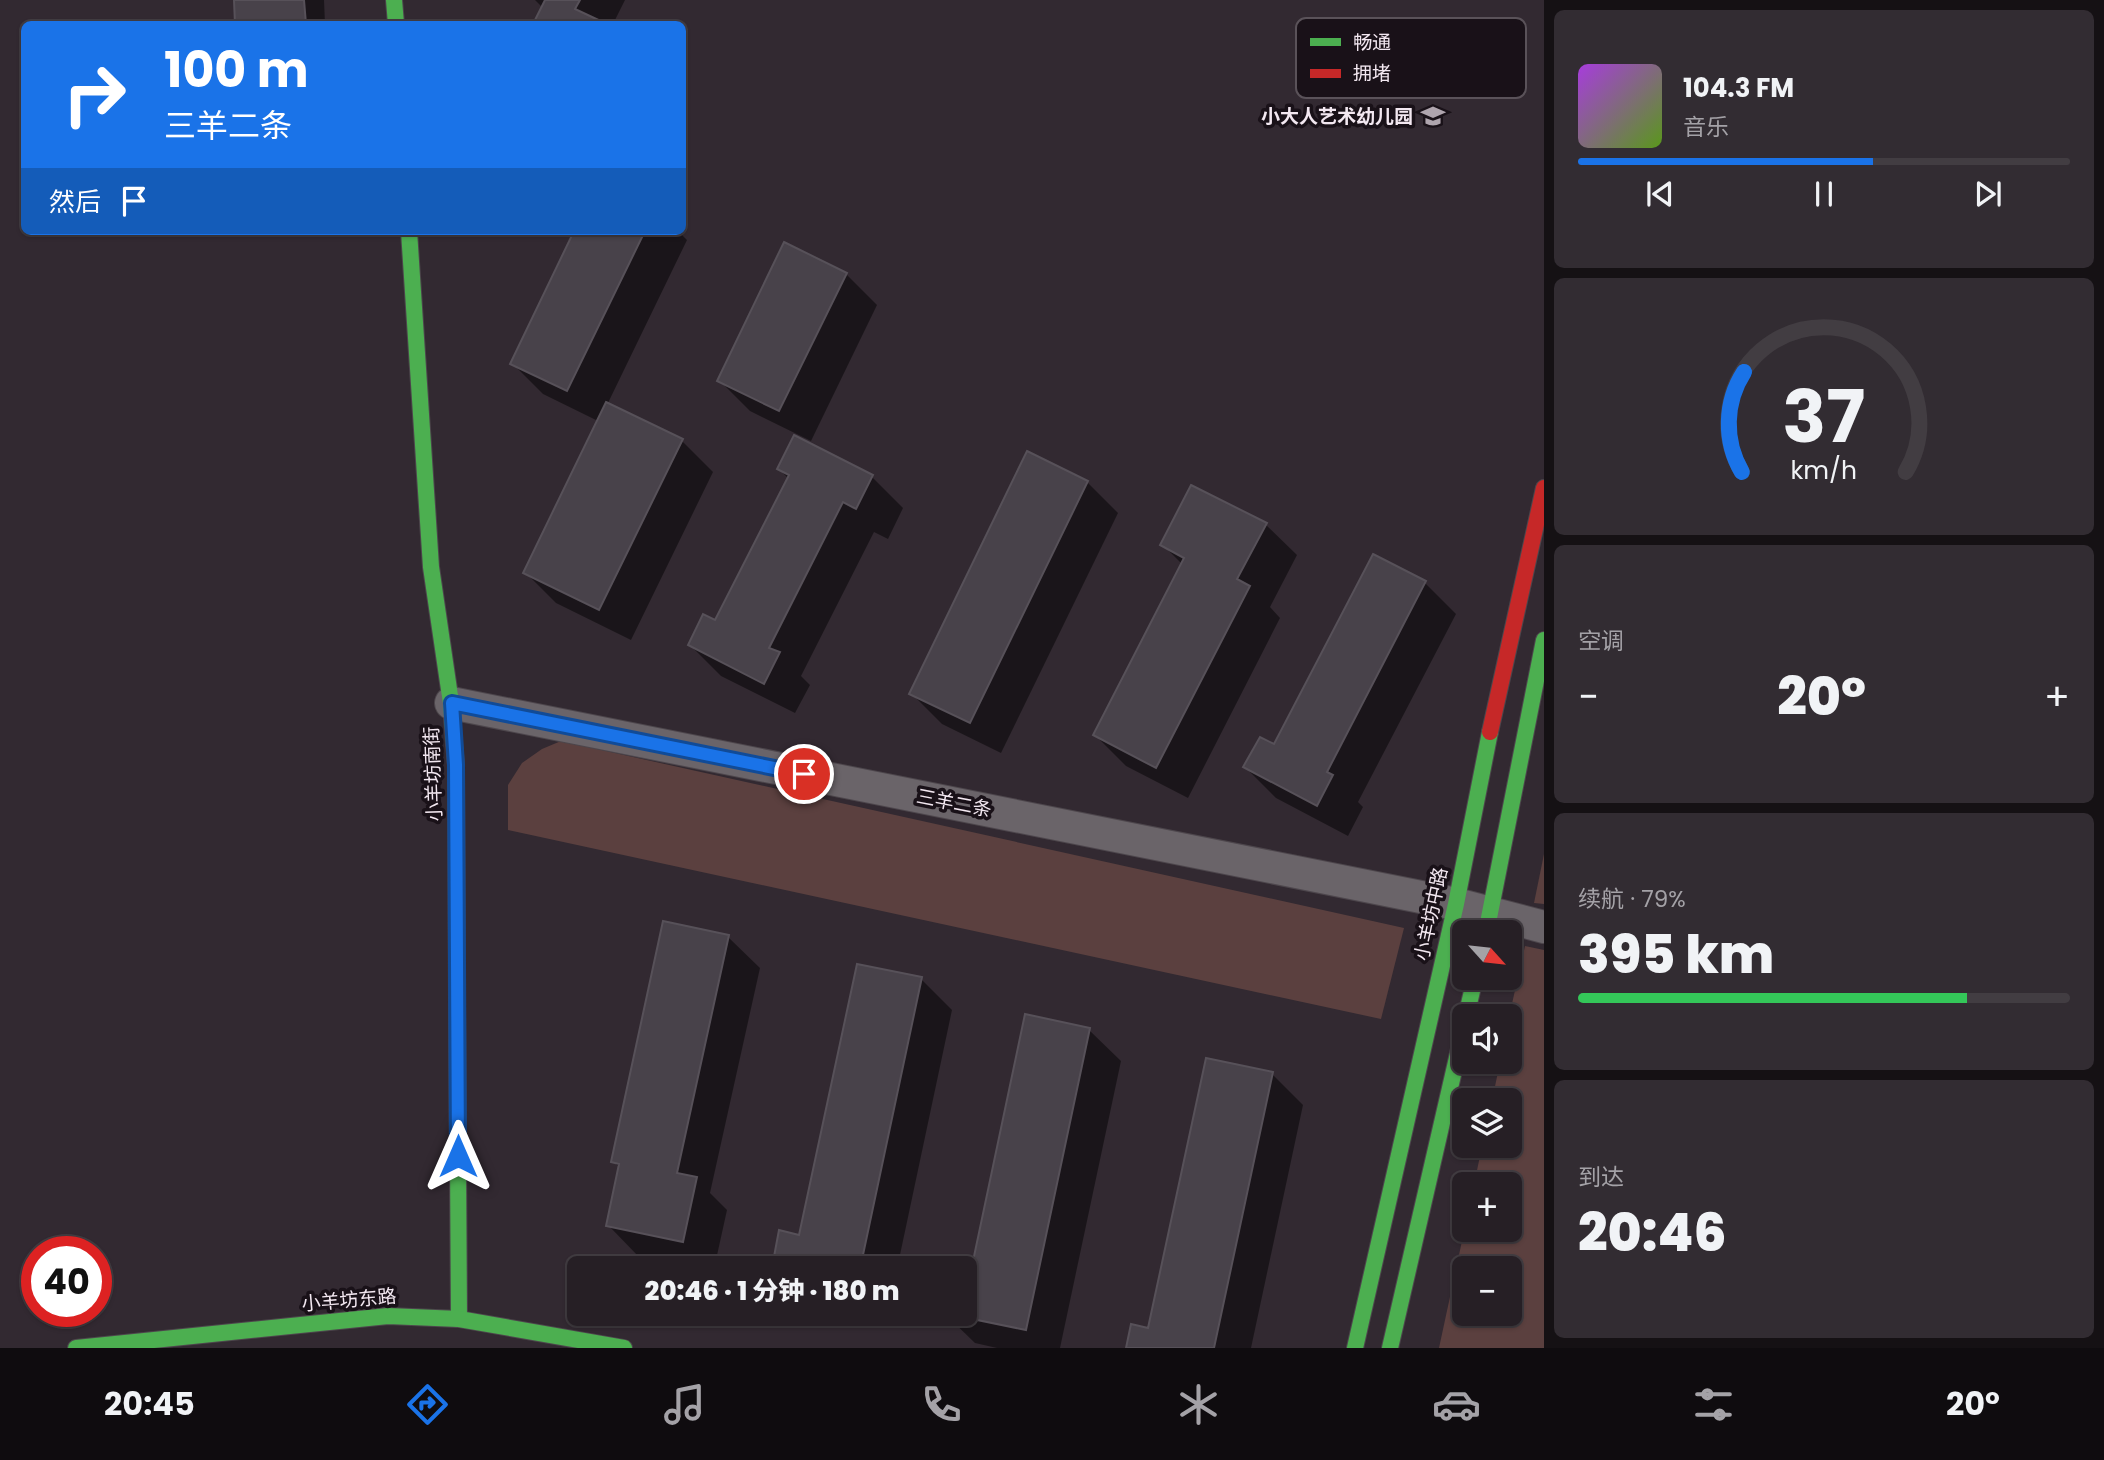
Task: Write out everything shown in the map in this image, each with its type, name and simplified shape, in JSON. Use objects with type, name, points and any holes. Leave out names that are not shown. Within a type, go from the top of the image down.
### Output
[{"type":"street","points":[[394,0],[396,21]]},
{"type":"street","name":"小羊坊南街","points":[[409,235],[431,568],[452,703],[456,765],[459,1319]]},
{"type":"street","name":"小羊坊中路","points":[[1355,1348],[1456,904],[1501,677],[1544,488]]},
{"type":"street","points":[[1489,920],[1544,640]]},
{"type":"street","name":"三羊二条","points":[[452,703],[1456,904],[1483,920]]},
{"type":"street","name":"三羊二条","points":[[1522,925],[1544,927]]},
{"type":"street","points":[[1390,1348],[1453,1074]]},
{"type":"street","name":"小羊坊东路","points":[[76,1348],[388,1316],[459,1319],[624,1348]]},
{"type":"shaded area","points":[[561,741],[1404,928],[1381,1019],[508,830],[508,785],[522,763],[542,749]]},
{"type":"shaded area","points":[[1544,854],[1544,904],[1534,903]]},
{"type":"shaded area","points":[[1525,946],[1544,950],[1544,1348],[1439,1348],[1452,1288],[1452,1326],[1522,1326],[1522,1256],[1459,1256],[1462,1242],[1522,1242],[1522,1172],[1477,1172],[1480,1158],[1522,1158],[1522,1088],[1495,1088],[1498,1074],[1522,1074],[1522,1004],[1512,1004],[1515,990],[1522,990]]},
{"type":"building","points":[[234,0],[304,0],[306,21],[235,21]]},
{"type":"building","points":[[545,0],[580,0],[575,9],[601,21],[534,21]]},
{"type":"building","points":[[572,235],[643,235],[567,391],[510,364]]},
{"type":"building","points":[[784,242],[847,273],[779,411],[717,381]]},
{"type":"building","points":[[606,402],[683,439],[599,610],[523,573]]},
{"type":"building","points":[[794,435],[873,475],[856,509],[843,502],[769,648],[780,652],[764,684],[688,645],[703,614],[715,620],[789,475],[777,469]]},
{"type":"building","points":[[1027,451],[1088,481],[970,723],[909,694]]},
{"type":"building","points":[[1191,485],[1267,523],[1237,579],[1250,586],[1156,768],[1093,735],[1184,558],[1160,545]]},
{"type":"building","points":[[1373,554],[1426,581],[1327,772],[1333,775],[1317,806],[1243,767],[1260,737],[1274,744]]},
{"type":"building","points":[[663,921],[729,935],[677,1173],[697,1177],[683,1242],[606,1226],[619,1164],[611,1162]]},
{"type":"building","points":[[857,964],[922,977],[863,1256],[774,1256],[779,1230],[799,1235]]},
{"type":"building","points":[[1025,1014],[1090,1028],[1026,1330],[977,1320],[977,1256],[974,1256]]},
{"type":"building","points":[[1206,1058],[1273,1072],[1214,1348],[1126,1348],[1131,1324],[1148,1328]]},
{"type":"traffic: fast","points":[[394,0],[396,21]]},
{"type":"traffic: fast","points":[[409,235],[431,567],[451,703],[454,743]]},
{"type":"traffic: fast","points":[[1489,920],[1544,640]]},
{"type":"traffic: fast","points":[[1355,1348],[1456,904],[1490,732]]},
{"type":"traffic: fast","points":[[1469,1004],[1472,990]]},
{"type":"traffic: fast","points":[[457,1004],[459,1319]]},
{"type":"traffic: fast","points":[[1390,1348],[1453,1074]]},
{"type":"traffic: fast","points":[[76,1348],[388,1316],[459,1319],[624,1348]]},
{"type":"traffic: jam","points":[[1490,732],[1544,488]]},
{"type":"traffic: jam","points":[[454,743],[457,1004]]},
{"type":"place","name":"小大人艺术幼儿园","points":[[1433,116]]},
{"type":"route","points":[[458,1156],[456,765],[452,703],[804,774]]}]
